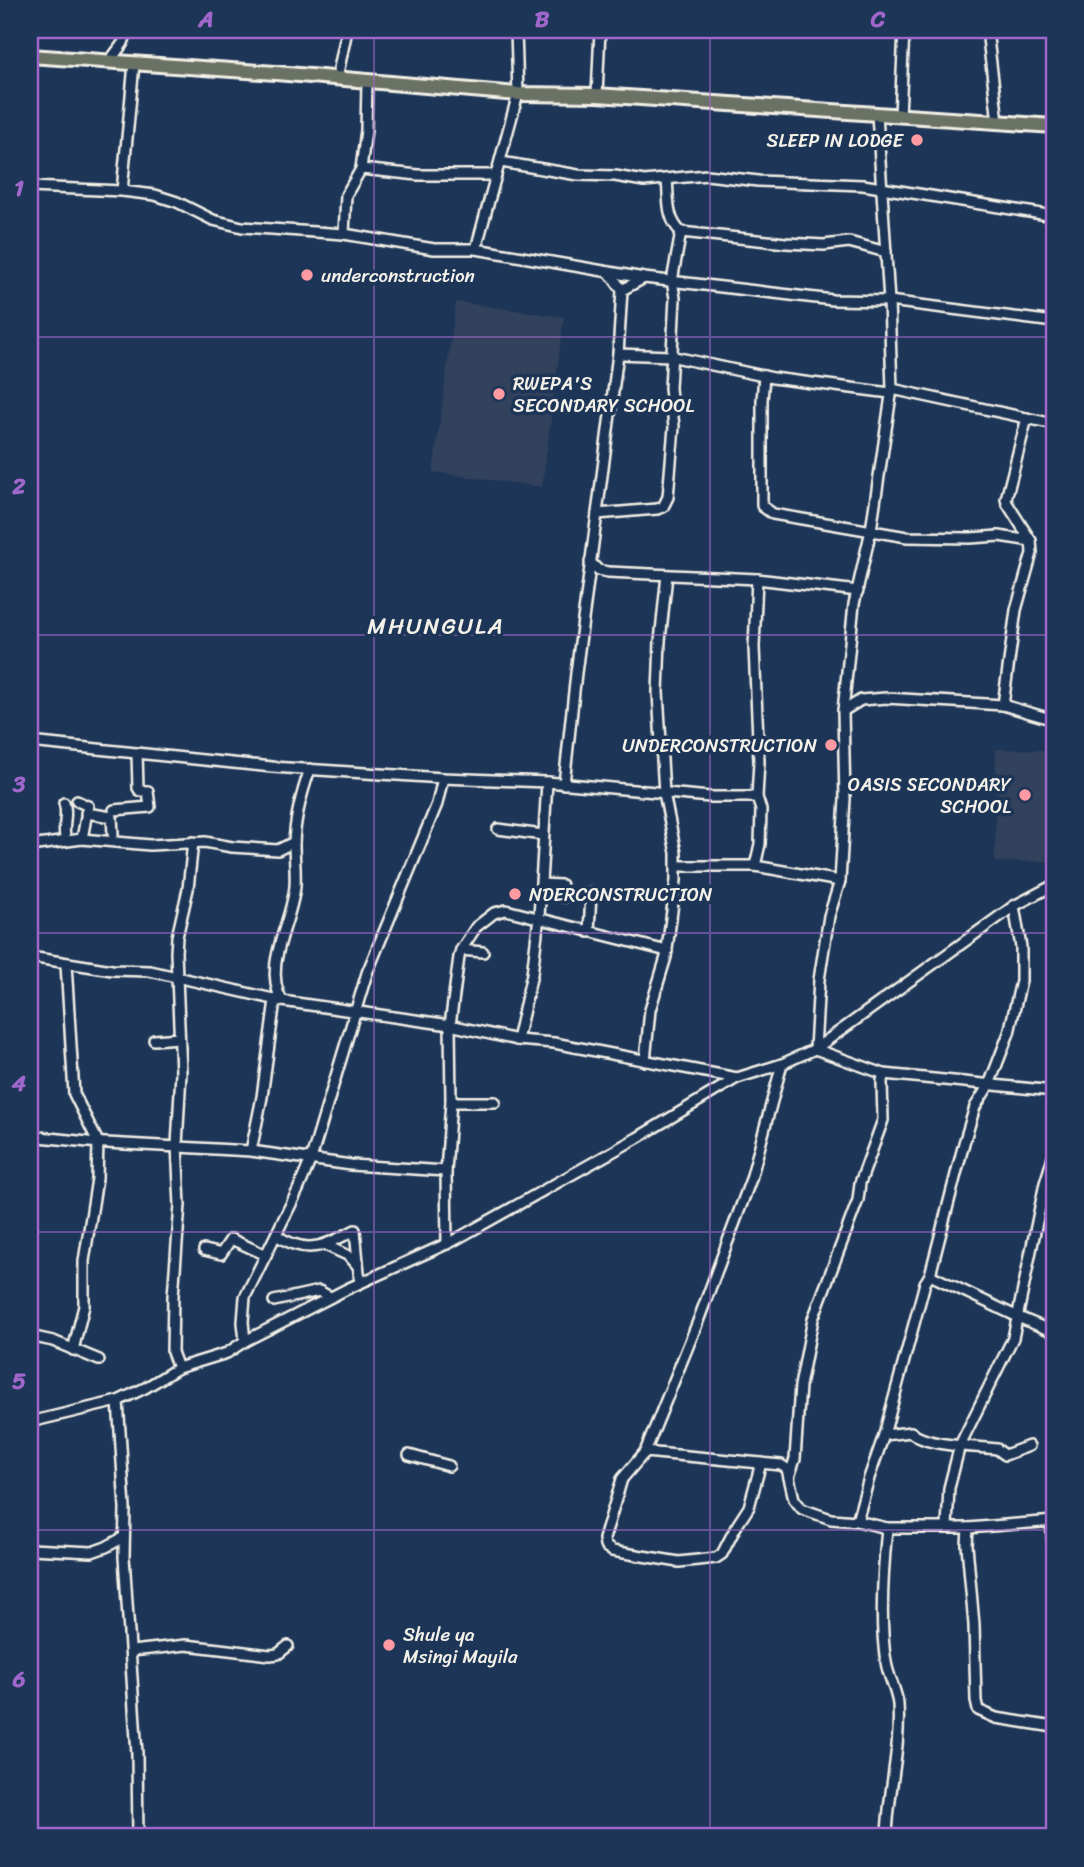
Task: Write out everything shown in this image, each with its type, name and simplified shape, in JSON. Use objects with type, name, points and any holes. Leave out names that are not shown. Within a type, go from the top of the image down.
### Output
[{"type":"main road","points":[[30,56],[518,94],[597,95],[1054,126]]},
{"type":"street","points":[[109,62],[123,43],[128,30]]},
{"type":"street","points":[[337,78],[347,30]]},
{"type":"street","points":[[476,249],[518,94],[516,30]]},
{"type":"street","points":[[597,95],[600,30]]},
{"type":"street","points":[[900,115],[904,30]]},
{"type":"street","points":[[987,30],[998,121]]},
{"type":"street","points":[[122,191],[134,64]]},
{"type":"street","points":[[344,234],[346,195],[361,169],[366,130],[367,82]]},
{"type":"street","points":[[815,1049],[819,979],[829,916],[839,881],[845,799],[843,711],[854,604],[870,530],[891,391],[889,301],[877,114]]},
{"type":"street","points":[[500,162],[578,175],[615,176],[643,181],[707,176],[881,187],[1054,216]]},
{"type":"street","points":[[361,169],[418,175],[496,175]]},
{"type":"street","points":[[667,180],[670,212],[673,223],[681,232],[786,243],[824,245],[844,242],[886,252]]},
{"type":"street","points":[[30,187],[155,195],[177,202],[213,220],[242,227],[344,234],[434,249],[476,249],[644,278],[833,300],[889,301],[1054,322]]},
{"type":"street","points":[[597,514],[657,509],[666,504],[674,428],[670,388],[675,298],[672,281],[681,232]]},
{"type":"street","points":[[564,784],[601,470],[618,354],[622,290],[609,272]]},
{"type":"street","points":[[622,290],[644,278]]},
{"type":"street","points":[[618,354],[670,356],[764,376],[891,391],[1054,424]]},
{"type":"street","points":[[764,376],[762,506],[773,514],[906,537],[999,536],[1031,541]]},
{"type":"street","points":[[1003,705],[1016,610],[1032,553],[1031,541],[1006,499],[1027,418]]},
{"type":"street","points":[[590,562],[598,570],[608,572],[757,579],[858,591]]},
{"type":"street","points":[[645,1061],[650,1010],[667,951],[677,866],[664,793],[658,692],[667,575]]},
{"type":"street","points":[[755,866],[761,835],[761,810],[757,797],[759,762],[754,647],[757,579]]},
{"type":"street","points":[[845,689],[861,700]]},
{"type":"street","points":[[843,711],[861,700],[886,698],[1003,705],[1054,720]]},
{"type":"street","points":[[30,742],[310,769],[547,782],[710,797],[757,797]]},
{"type":"street","points":[[114,810],[149,807],[148,791],[140,791],[138,788],[137,753]]},
{"type":"street","points":[[251,1151],[278,1000],[274,978],[280,946],[293,904],[296,877],[294,842],[301,796],[310,769]]},
{"type":"street","points":[[245,1341],[243,1322],[246,1297],[311,1159],[367,973],[437,804],[443,778]]},
{"type":"street","points":[[517,1040],[532,974],[539,917],[547,782]]},
{"type":"street","points":[[78,801],[88,806],[82,839]]},
{"type":"street","points":[[64,803],[67,810],[63,832],[66,841]]},
{"type":"street","points":[[86,813],[111,817],[113,834]]},
{"type":"street","points":[[498,829],[543,835]]},
{"type":"street","points":[[30,846],[82,839],[149,845],[194,842],[278,850],[294,842]]},
{"type":"street","points":[[178,1368],[172,1352],[180,1205],[177,1145],[181,1073],[176,977],[177,937],[188,889],[194,842]]},
{"type":"street","points":[[677,866],[755,866],[839,881]]},
{"type":"street","points":[[541,884],[561,885],[564,897]]},
{"type":"street","points":[[30,1422],[118,1401],[178,1368],[234,1350],[245,1341],[330,1297],[447,1244],[637,1138],[737,1078],[782,1064],[815,1049],[1014,906],[1054,885]]},
{"type":"street","points":[[589,932],[591,893]]},
{"type":"street","points":[[857,1521],[884,1435],[925,1283],[930,1275],[975,1107],[989,1085],[1009,1033],[1021,981],[1021,947],[1014,906]]},
{"type":"street","points":[[447,1244],[450,1025],[461,950],[476,927],[500,910],[539,917],[667,951]]},
{"type":"street","points":[[461,950],[483,952]]},
{"type":"street","points":[[30,957],[66,964],[150,971],[278,1000],[450,1025],[517,1040],[554,1044],[737,1078]]},
{"type":"street","points":[[66,964],[74,1094],[98,1142],[97,1179],[84,1261],[84,1306],[73,1350]]},
{"type":"street","points":[[154,1040],[179,1038]]},
{"type":"street","points":[[815,1049],[884,1074],[1054,1091]]},
{"type":"street","points":[[761,1463],[749,1507],[722,1554],[703,1561],[668,1561],[612,1551],[603,1543],[622,1479],[645,1452],[697,1324],[751,1179],[782,1064]]},
{"type":"street","points":[[789,1477],[795,1459],[800,1386],[813,1318],[858,1200],[860,1183],[883,1120],[884,1074]]},
{"type":"street","points":[[451,1102],[495,1102]]},
{"type":"street","points":[[30,1136],[251,1151],[351,1165],[446,1171]]},
{"type":"street","points":[[947,1527],[949,1488],[960,1445],[1013,1338],[1045,1183],[1054,1154]]},
{"type":"street","points":[[276,1235],[293,1246],[325,1245],[355,1230],[360,1283]]},
{"type":"street","points":[[204,1250],[221,1254],[231,1239],[266,1255]]},
{"type":"street","points":[[325,1245],[349,1256],[358,1266]]},
{"type":"street","points":[[930,1275],[1054,1332]]},
{"type":"street","points":[[274,1301],[319,1292],[330,1297]]},
{"type":"street","points":[[30,1336],[53,1341],[99,1360]]},
{"type":"street","points":[[118,1401],[137,1754],[138,1837]]},
{"type":"street","points":[[884,1435],[911,1432],[923,1439],[997,1449],[1005,1455],[1029,1446]]},
{"type":"street","points":[[645,1452],[783,1466],[787,1469],[794,1499],[803,1509],[831,1520],[857,1521],[887,1528],[968,1528],[1053,1521],[1054,1559]]},
{"type":"street","points":[[409,1455],[449,1466]]},
{"type":"street","points":[[887,1528],[884,1579],[886,1660],[898,1710],[897,1753],[887,1837]]},
{"type":"street","points":[[968,1528],[978,1710],[996,1718],[1054,1727]]},
{"type":"street","points":[[30,1549],[92,1552],[124,1537]]},
{"type":"street","points":[[132,1651],[186,1645],[270,1655],[278,1654],[288,1646]]},
{"type":"shaded area","name":"RWEPA'S SECONDARY SCHOOL","points":[[456,302],[564,317],[542,487],[433,472]]},
{"type":"shaded area","name":"OASIS SECONDARY SCHOOL","points":[[996,749],[1054,750],[1054,861],[995,862]]},
{"type":"place","name":"SLEEP IN LODGE","points":[[917,140]]},
{"type":"place","name":"underconstruction","points":[[307,275]]},
{"type":"place","name":"RWEPA'S SECONDARY SCHOOL","points":[[499,394]]},
{"type":"place","name":"UNDERCONSTRUCTION","points":[[831,745]]},
{"type":"place","name":"OASIS SECONDARY SCHOOL","points":[[1025,795]]},
{"type":"place","name":"NDERCONSTRUCTION","points":[[515,894]]},
{"type":"place","name":"Shule ya Msingi Mayila","points":[[389,1645]]},
{"type":"district","name":"MHUNGULA","points":[[436,626]]}]
